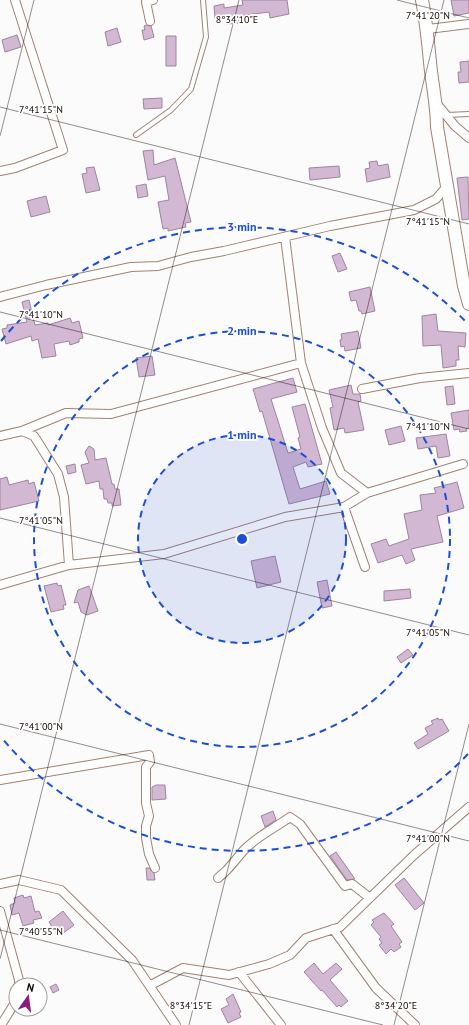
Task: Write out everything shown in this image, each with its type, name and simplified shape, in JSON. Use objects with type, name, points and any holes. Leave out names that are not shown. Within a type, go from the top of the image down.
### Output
[{"type":"street","points":[[0,171],[15,168],[63,150],[15,0]]},
{"type":"street","points":[[150,21],[146,2],[153,0]]},
{"type":"street","points":[[422,0],[428,30],[430,62],[437,104],[437,127],[464,286],[469,304]]},
{"type":"street","points":[[428,30],[469,24]]},
{"type":"street","points":[[437,104],[455,126],[469,138]]},
{"type":"street","points":[[0,297],[46,285],[131,267],[158,266],[191,257],[285,238],[365,218],[414,210],[436,199],[448,186]]},
{"type":"street","points":[[436,199],[449,201]]},
{"type":"street","points":[[285,238],[301,362],[322,428],[341,473],[367,494]]},
{"type":"street","points":[[0,436],[22,431],[66,413],[111,414],[301,362]]},
{"type":"street","points":[[362,389],[420,378],[469,374]]},
{"type":"street","points":[[22,431],[34,436],[58,474],[64,497],[69,564]]},
{"type":"street","points":[[0,586],[69,564],[164,554],[285,516],[344,507],[367,494],[464,464]]},
{"type":"street","points":[[344,507],[365,567]]},
{"type":"street","points":[[0,780],[150,755],[150,762],[146,768],[146,804],[149,816],[146,826],[146,838],[149,854],[156,868]]},
{"type":"street","points":[[151,985],[183,968],[229,975],[290,955],[306,938],[340,927],[414,855],[469,807]]},
{"type":"street","points":[[218,878],[232,868],[244,850],[262,835],[290,817],[300,824],[345,886],[352,884],[370,898]]},
{"type":"street","points":[[0,884],[19,880],[61,890],[132,960],[151,985],[176,1025]]},
{"type":"street","points":[[0,911],[18,977]]},
{"type":"street","points":[[333,929],[376,988],[414,1025]]},
{"type":"street","points":[[240,972],[281,1025]]},
{"type":"street","points":[[1,1025],[8,1014]]},
{"type":"lane","points":[[136,135],[171,110],[191,89],[206,37],[203,0]]},
{"type":"lane","points":[[447,115],[469,114]]},
{"type":"building","points":[[242,0],[287,0],[289,14],[270,18],[269,12],[238,16],[239,23],[227,24],[226,16],[215,18],[214,6],[224,4],[224,8],[243,5]]},
{"type":"building","points":[[451,0],[469,0],[469,13],[454,16]]},
{"type":"building","points":[[144,26],[151,26],[154,37],[144,40],[142,30],[145,30]]},
{"type":"building","points":[[117,28],[121,42],[108,46],[105,32]]},
{"type":"building","points":[[17,35],[21,47],[5,52],[2,40]]},
{"type":"building","points":[[166,36],[176,36],[176,66],[166,66]]},
{"type":"building","points":[[469,61],[469,82],[459,83],[458,72],[461,72],[460,62]]},
{"type":"building","points":[[162,98],[162,108],[144,109],[143,99]]},
{"type":"building","points":[[153,150],[154,165],[175,158],[191,222],[185,223],[186,227],[168,231],[168,228],[163,229],[158,202],[169,200],[165,176],[148,180],[143,151]]},
{"type":"building","points":[[377,161],[378,166],[388,164],[390,177],[367,182],[365,169],[370,168],[369,162]]},
{"type":"building","points":[[339,166],[340,177],[310,180],[309,168]]},
{"type":"building","points":[[94,167],[100,190],[86,193],[82,174],[87,173],[86,168]]},
{"type":"building","points":[[468,177],[469,219],[462,220],[457,178]]},
{"type":"building","points":[[146,184],[148,196],[138,198],[136,186]]},
{"type":"building","points":[[46,196],[50,212],[31,217],[27,201]]},
{"type":"building","points":[[340,253],[347,269],[338,272],[332,256]]},
{"type":"building","points":[[370,287],[375,311],[362,314],[361,311],[359,311],[356,300],[351,301],[349,292]]},
{"type":"building","points":[[29,300],[35,325],[48,323],[48,325],[70,318],[72,323],[79,321],[83,338],[79,339],[79,342],[70,345],[69,341],[54,344],[56,356],[42,358],[38,339],[32,341],[31,336],[6,344],[2,329],[7,328],[7,325],[27,322],[22,302]]},
{"type":"building","points":[[436,314],[438,331],[466,333],[465,347],[458,346],[459,360],[456,360],[456,366],[443,368],[441,345],[423,346],[422,316]]},
{"type":"building","points":[[358,331],[361,348],[345,351],[344,346],[341,347],[341,334]]},
{"type":"building","points":[[152,356],[155,375],[139,377],[136,358]]},
{"type":"building","points":[[293,378],[297,392],[271,399],[288,453],[301,449],[298,438],[300,437],[292,407],[305,404],[322,464],[308,467],[306,462],[293,467],[300,489],[326,481],[330,494],[289,504],[262,411],[260,412],[253,389]]},
{"type":"building","points":[[351,385],[353,394],[360,394],[361,401],[358,402],[364,430],[345,433],[344,428],[334,430],[330,408],[333,407],[329,390]]},
{"type":"building","points":[[453,386],[455,404],[447,405],[445,387]]},
{"type":"building","points":[[469,410],[469,428],[466,429],[467,431],[460,432],[459,429],[454,430],[451,413]]},
{"type":"building","points":[[401,426],[405,441],[389,445],[385,430]]},
{"type":"building","points":[[446,434],[450,456],[438,458],[436,446],[418,449],[416,438]]},
{"type":"building","points":[[89,446],[94,449],[95,460],[106,458],[112,484],[114,484],[115,489],[119,489],[121,505],[112,506],[112,503],[108,503],[107,499],[104,499],[103,489],[100,489],[99,481],[86,484],[81,465],[89,463],[85,452]]},
{"type":"building","points":[[75,464],[76,472],[68,474],[66,466]]},
{"type":"building","points":[[7,477],[9,485],[28,480],[29,484],[34,482],[39,501],[0,510],[0,479]]},
{"type":"building","points":[[457,482],[464,508],[437,516],[443,542],[411,549],[415,560],[406,564],[402,555],[378,563],[371,544],[386,539],[389,546],[409,539],[404,514],[422,510],[420,495],[436,493],[434,488]]},
{"type":"building","points":[[275,556],[281,582],[257,588],[251,561]]},
{"type":"building","points":[[327,580],[332,606],[322,608],[317,582]]},
{"type":"building","points":[[57,583],[58,586],[61,585],[66,605],[63,605],[64,609],[51,612],[44,586]]},
{"type":"building","points":[[89,586],[98,611],[87,615],[81,612],[78,602],[74,603],[78,590]]},
{"type":"building","points":[[410,589],[411,598],[384,601],[384,591]]},
{"type":"building","points":[[408,649],[413,655],[401,663],[397,657]]},
{"type":"building","points":[[438,718],[439,720],[442,719],[449,731],[418,749],[414,743],[428,734],[425,728],[433,724],[431,721]]},
{"type":"building","points":[[156,785],[165,785],[166,799],[152,800],[152,787]]},
{"type":"building","points":[[273,811],[276,820],[265,827],[261,816]]},
{"type":"building","points":[[336,852],[355,879],[347,880],[330,856]]},
{"type":"building","points":[[146,868],[149,868],[154,873],[155,880],[147,880]]},
{"type":"building","points":[[404,878],[424,903],[415,910],[395,885]]},
{"type":"building","points":[[23,895],[24,898],[31,896],[35,912],[39,911],[42,918],[33,920],[34,923],[23,926],[19,913],[12,915],[10,905],[15,903],[14,898]]},
{"type":"building","points":[[63,911],[74,925],[62,934],[60,931],[57,935],[49,922]]},
{"type":"building","points":[[384,913],[394,924],[391,926],[402,942],[399,944],[401,947],[394,952],[391,949],[386,954],[379,945],[382,943],[379,939],[381,937],[371,925],[374,922],[372,920]]},
{"type":"building","points":[[314,963],[323,974],[336,963],[342,969],[330,980],[348,1001],[341,1007],[339,1005],[337,1007],[304,972]]},
{"type":"building","points":[[56,984],[59,990],[53,993],[50,987]]},
{"type":"building","points":[[233,994],[241,1012],[239,1013],[241,1017],[228,1023],[221,1009],[229,1005],[226,999]]}]
